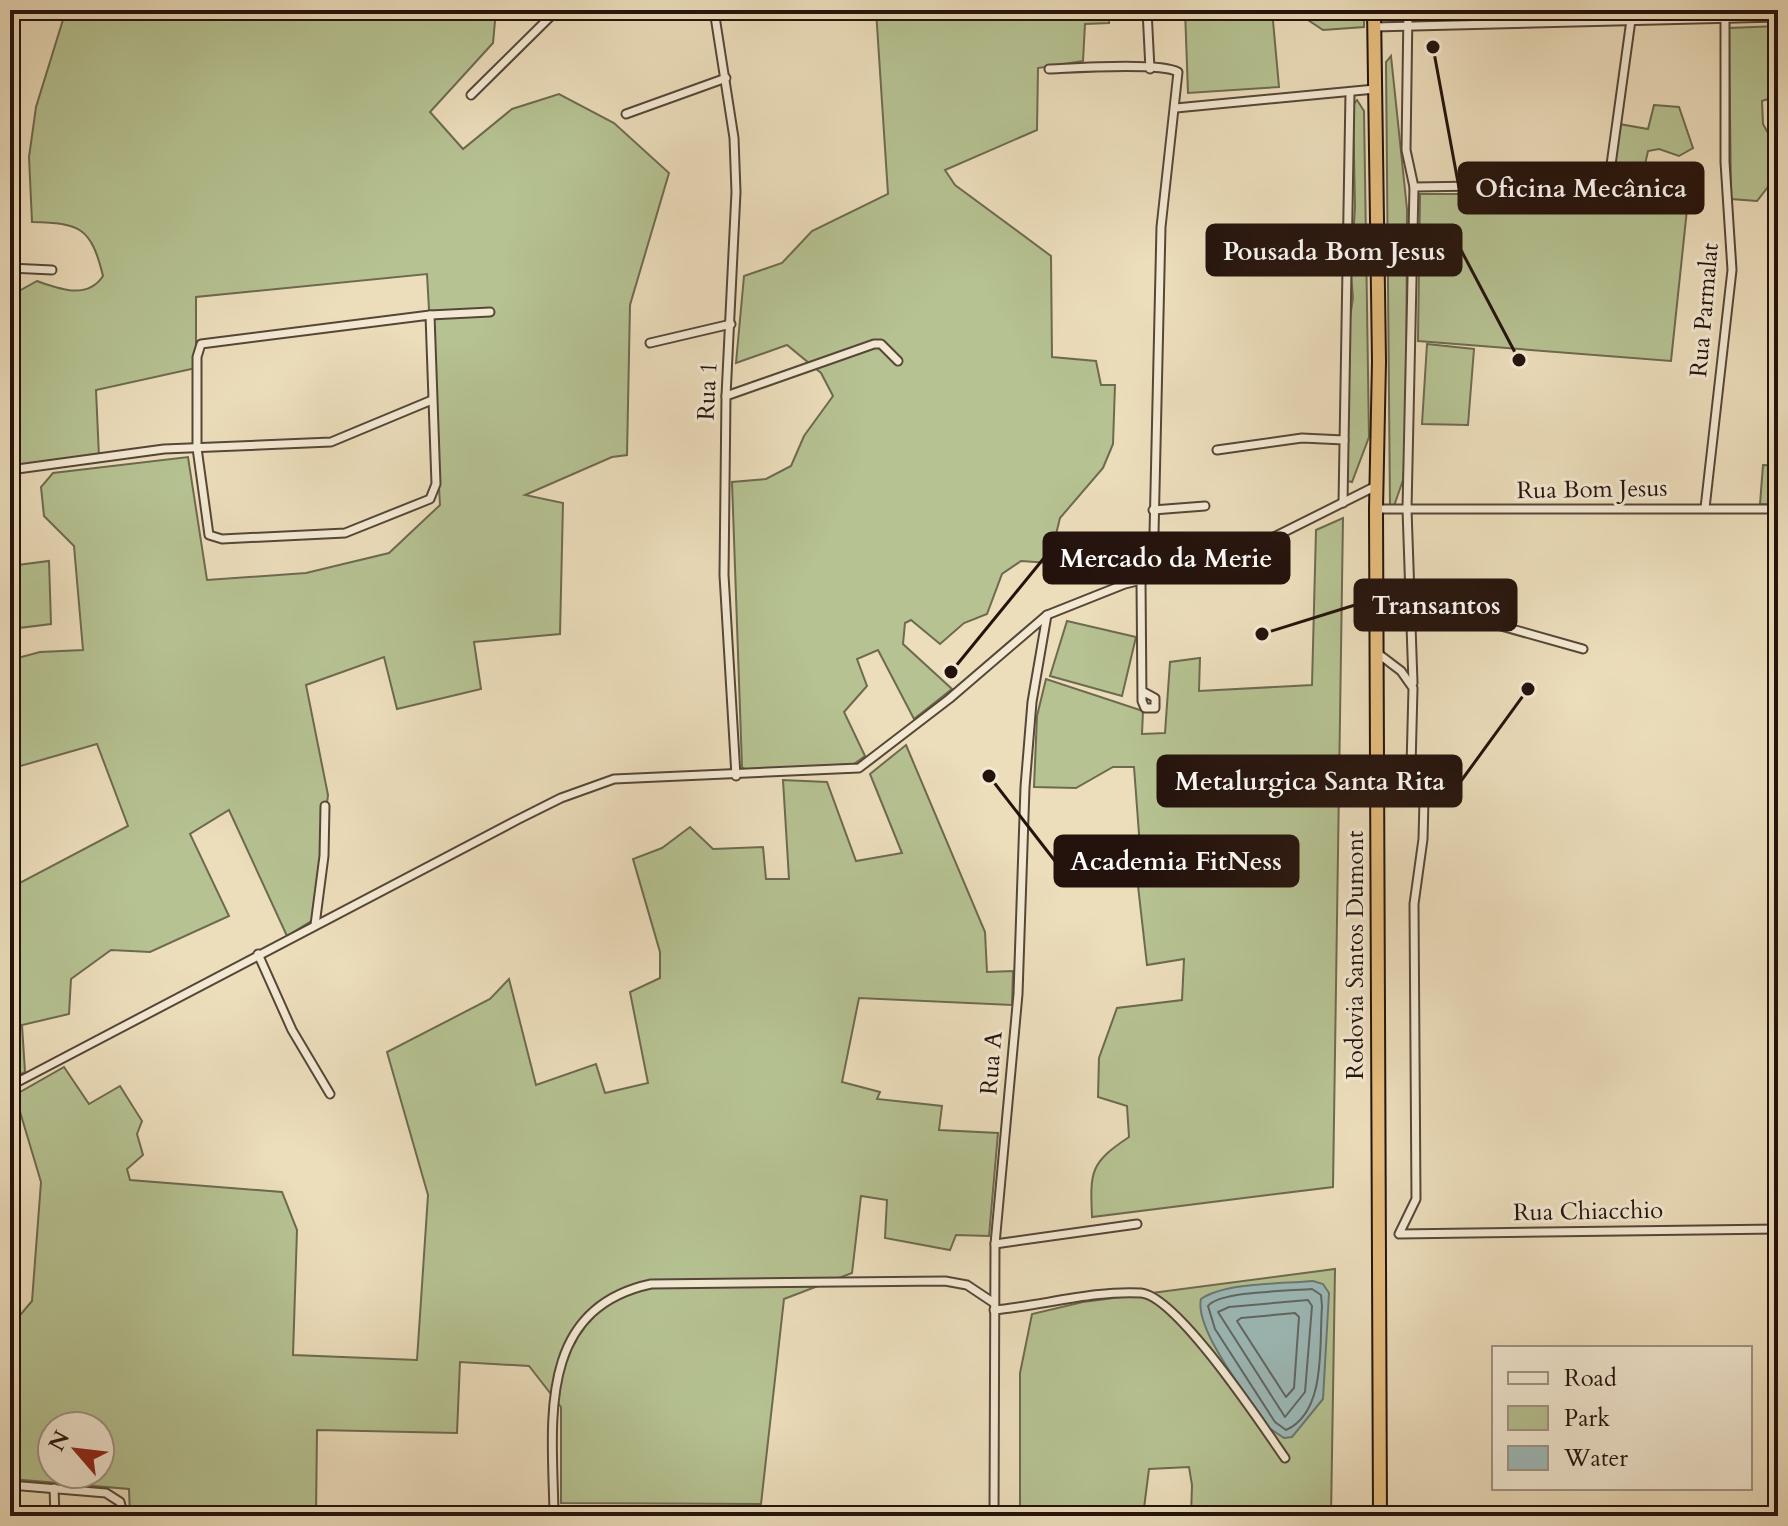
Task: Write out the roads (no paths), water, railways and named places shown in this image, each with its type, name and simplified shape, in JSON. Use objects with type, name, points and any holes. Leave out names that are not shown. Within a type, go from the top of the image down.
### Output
[{"type":"highway","name":"Rodovia Santos Dumont","points":[[1374,10],[1380,1516]]},
{"type":"street","points":[[471,95],[557,10]]},
{"type":"street","name":"Rua 1","points":[[714,10],[726,78],[736,192],[726,396],[724,575],[736,776]]},
{"type":"street","points":[[1147,10],[1150,69]]},
{"type":"street","points":[[1408,10],[1406,150],[1414,187],[1407,509],[1413,688]]},
{"type":"street","points":[[1374,27],[1778,17]]},
{"type":"street","name":"Rua Parmalat","points":[[1705,508],[1732,270],[1725,173],[1725,18]]},
{"type":"street","points":[[1610,172],[1631,20]]},
{"type":"street","points":[[1049,69],[1167,68],[1178,72],[1161,227],[1153,578]]},
{"type":"street","points":[[626,114],[726,78]]},
{"type":"street","points":[[1176,108],[1375,89]]},
{"type":"street","points":[[1343,503],[1350,93]]},
{"type":"street","points":[[1414,187],[1541,185]]},
{"type":"street","points":[[10,268],[52,270]]},
{"type":"street","points":[[430,315],[436,484],[433,495],[415,507],[359,530],[212,537],[207,532],[197,448],[197,357],[201,344],[430,315],[490,312]]},
{"type":"street","points":[[650,343],[731,324]]},
{"type":"street","points":[[726,396],[874,344],[881,344],[898,361]]},
{"type":"street","points":[[10,470],[137,452],[331,442],[432,400]]},
{"type":"street","points":[[1217,450],[1302,438],[1344,440]]},
{"type":"street","points":[[10,1086],[519,819],[592,785],[639,776],[736,776],[841,771],[869,763],[1047,615],[1090,595],[1234,557],[1376,486]]},
{"type":"street","points":[[1153,510],[1205,506]]},
{"type":"street","name":"Rua Bom Jesus","points":[[1376,509],[1778,509]]},
{"type":"street","points":[[1141,581],[1142,691]]},
{"type":"street","points":[[1409,600],[1583,649]]},
{"type":"street","name":"Rua A","points":[[994,1516],[995,1244],[1018,994],[1025,787],[1032,702],[1047,615]]},
{"type":"street","points":[[1376,652],[1401,671],[1413,688]]},
{"type":"street","name":"Rua Chiacchio","points":[[1413,688],[1411,767],[1423,794],[1425,811],[1414,904],[1416,1194],[1399,1234],[1778,1229]]},
{"type":"street","points":[[315,925],[324,856],[325,806]]},
{"type":"street","points":[[258,954],[292,1030],[330,1094]]},
{"type":"street","points":[[995,1244],[1137,1224]]},
{"type":"street","points":[[554,1516],[553,1391],[557,1369],[568,1344],[592,1315],[631,1290],[664,1284],[945,1281],[967,1285],[994,1306],[1131,1294],[1154,1298],[1191,1333],[1285,1458]]},
{"type":"street","points":[[10,1485],[36,1487]]},
{"type":"street","points":[[54,1490],[55,1516]]},
{"type":"street","points":[[75,1490],[106,1493],[120,1502],[124,1516]]},
{"type":"water","points":[[1313,1281],[1323,1284],[1329,1293],[1323,1399],[1292,1437],[1284,1438],[1269,1428],[1226,1365],[1206,1328],[1201,1299],[1224,1289]]},
{"type":"place","name":"Oficina Mecânica","points":[[1433,47]]},
{"type":"place","name":"Pousada Bom Jesus","points":[[1519,360]]},
{"type":"place","name":"Transantos","points":[[1262,634]]},
{"type":"place","name":"Mercado da Merie","points":[[951,672]]},
{"type":"place","name":"Metalurgica Santa Rita","points":[[1528,689]]},
{"type":"place","name":"Academia FitNess","points":[[989,776]]}]
